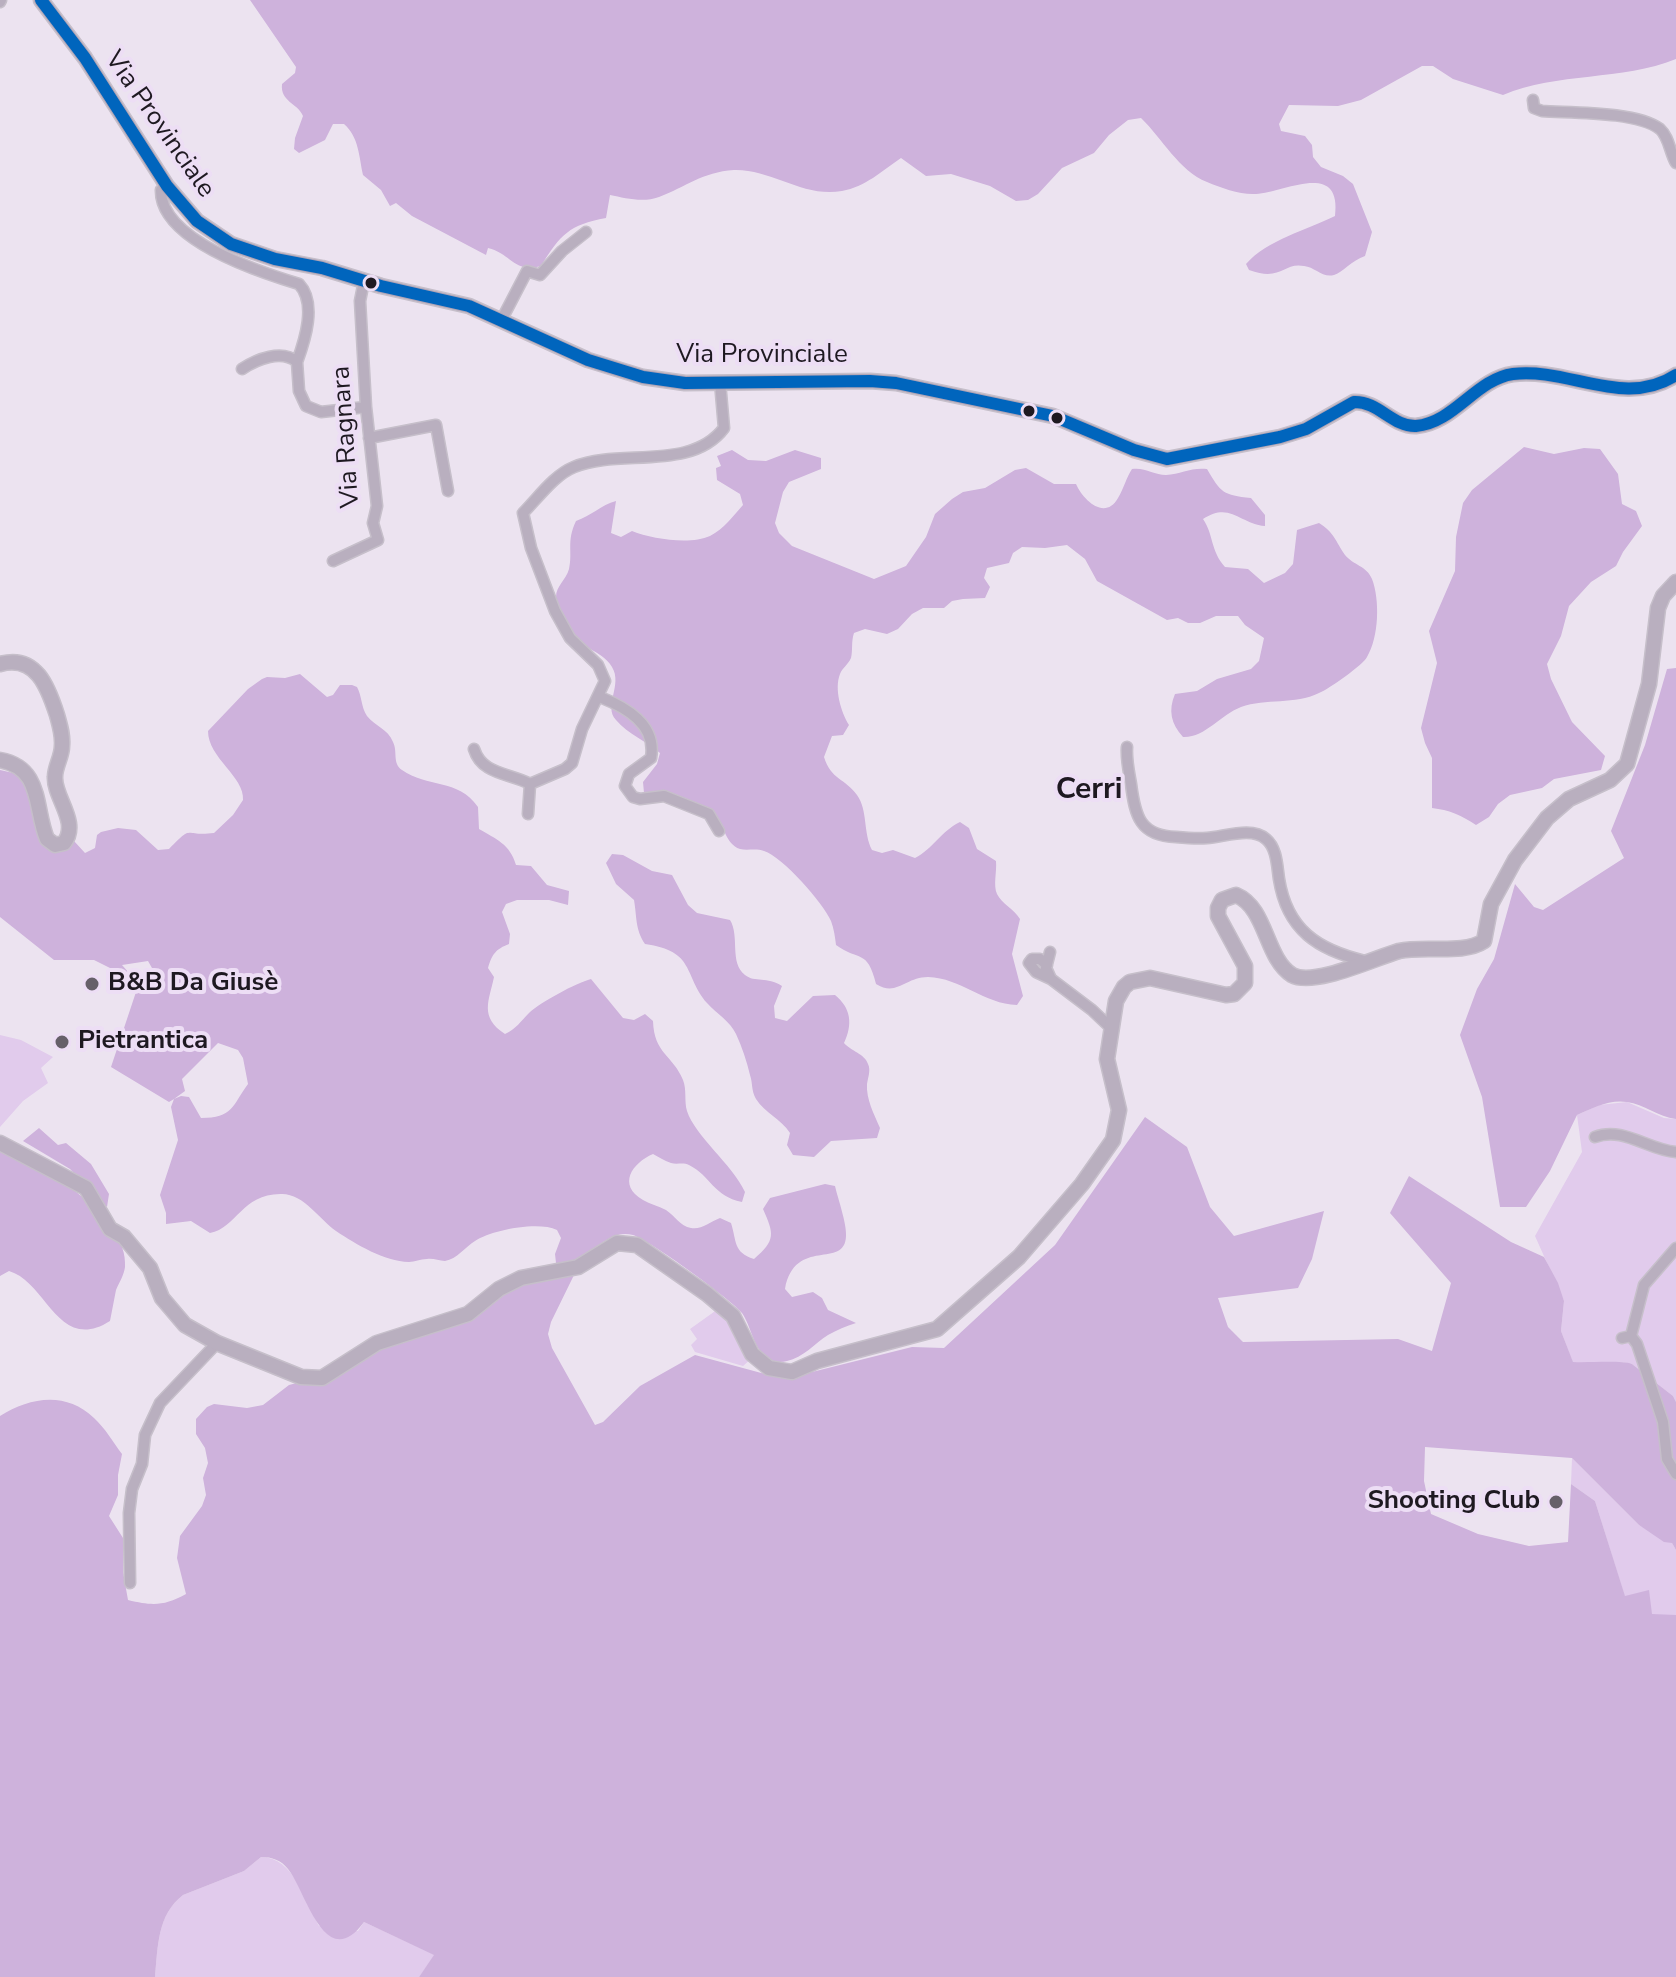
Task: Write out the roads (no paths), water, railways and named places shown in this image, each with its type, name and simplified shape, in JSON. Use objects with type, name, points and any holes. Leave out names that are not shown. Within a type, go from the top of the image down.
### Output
[{"type":"main road","name":"Via Provinciale","points":[[41,0],[85,58],[167,186],[197,221],[231,244],[275,259],[469,306],[616,370],[675,382],[896,383],[1053,416],[1134,450],[1167,459],[1306,429],[1354,402],[1378,408],[1408,426],[1423,425],[1442,417],[1489,383],[1509,374],[1532,374],[1633,389],[1654,386],[1676,375]]},
{"type":"street","points":[[1533,100],[1534,108],[1542,111],[1604,114],[1651,125],[1664,135],[1676,163]]},
{"type":"street","points":[[167,186],[161,190],[165,211],[188,234],[227,257],[299,284],[304,289],[308,300],[307,320],[297,362],[299,391],[306,406],[321,412],[366,407]]},
{"type":"street","points":[[502,319],[527,271],[540,275],[562,251],[586,232]]},
{"type":"street","name":"Via Ragnara","points":[[333,561],[378,540],[373,523],[377,506],[366,407],[360,301],[364,281]]},
{"type":"street","points":[[242,369],[265,357],[290,357],[297,362]]},
{"type":"street","points":[[474,749],[477,758],[492,769],[530,784],[565,769],[572,763],[582,729],[600,697],[605,681],[603,672],[570,638],[555,611],[531,548],[523,513],[558,478],[577,466],[640,456],[671,455],[695,448],[717,435],[724,428],[720,382]]},
{"type":"street","points":[[369,438],[436,425],[448,491]]},
{"type":"street","points":[[0,1143],[86,1188],[110,1229],[124,1237],[150,1268],[162,1298],[185,1325],[217,1343],[301,1377],[322,1378],[377,1343],[468,1314],[499,1289],[521,1278],[578,1267],[623,1242],[637,1245],[726,1310],[737,1323],[752,1354],[769,1368],[792,1372],[817,1361],[917,1336],[939,1327],[1019,1257],[1082,1184],[1113,1140],[1119,1110],[1107,1059],[1118,995],[1124,987],[1138,980],[1162,979],[1195,990],[1226,995],[1240,990],[1247,976],[1245,966],[1218,916],[1219,904],[1231,896],[1243,899],[1261,922],[1282,964],[1293,975],[1308,978],[1322,977],[1405,950],[1436,947],[1458,949],[1484,941],[1491,904],[1515,860],[1547,818],[1569,799],[1610,780],[1627,764],[1649,684],[1658,608],[1663,596],[1676,582]]},
{"type":"street","points":[[0,664],[19,662],[40,673],[53,704],[62,734],[55,777],[69,824],[69,834],[64,843],[55,845],[47,839],[31,780],[23,769],[0,760]]},
{"type":"street","points":[[600,697],[638,718],[649,737],[651,758],[629,774],[625,786],[629,794],[640,799],[670,797],[683,806],[709,814],[719,831]]},
{"type":"street","points":[[1127,747],[1135,808],[1147,828],[1158,836],[1178,838],[1240,833],[1261,835],[1271,842],[1288,913],[1306,935],[1331,952],[1365,961]]},
{"type":"street","points":[[528,814],[530,784]]},
{"type":"street","points":[[1050,952],[1047,965],[1051,979]]},
{"type":"street","points":[[1047,965],[1040,959],[1032,959],[1029,963],[1036,972],[1051,979],[1111,1028]]},
{"type":"street","points":[[1595,1137],[1610,1134],[1622,1136],[1658,1150],[1676,1152]]},
{"type":"street","points":[[1676,1248],[1644,1285],[1627,1337],[1637,1344],[1663,1422],[1667,1459],[1676,1474]]},
{"type":"street","points":[[130,1583],[129,1513],[132,1489],[142,1464],[145,1435],[160,1403],[217,1343]]},
{"type":"place","name":"B&B Da Giusè","points":[[92,984]]},
{"type":"place","name":"Pietrantica","points":[[62,1042]]},
{"type":"place","name":"Shooting Club","points":[[1556,1502]]},
{"type":"district","name":"Cerri","points":[[1089,791]]}]
